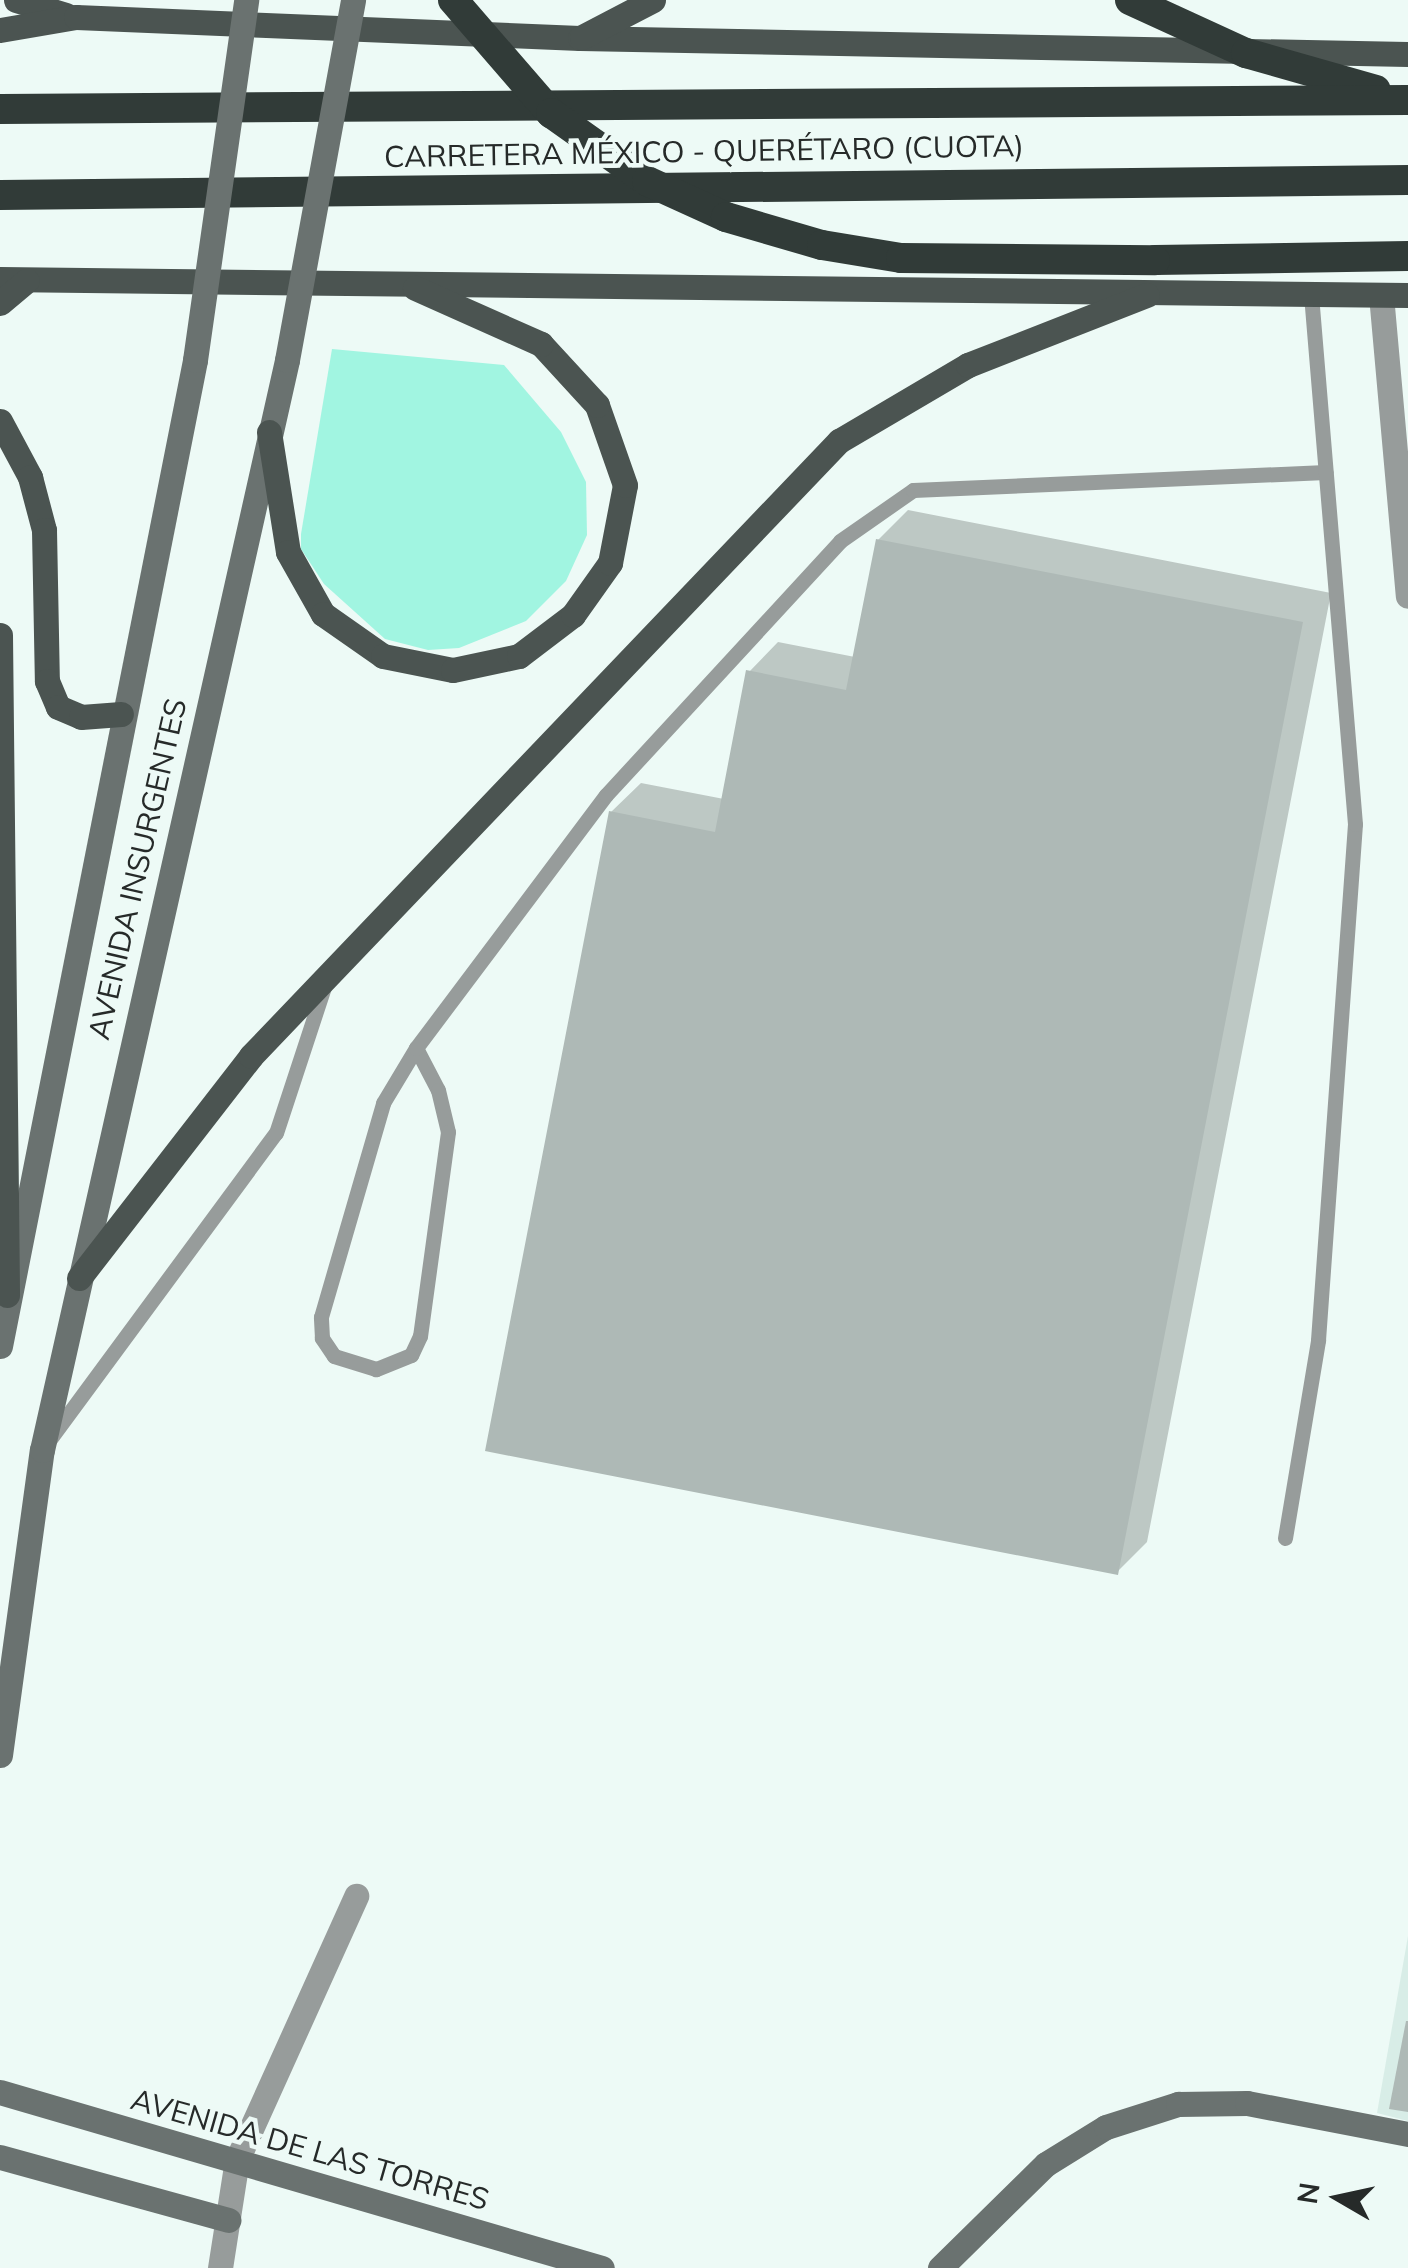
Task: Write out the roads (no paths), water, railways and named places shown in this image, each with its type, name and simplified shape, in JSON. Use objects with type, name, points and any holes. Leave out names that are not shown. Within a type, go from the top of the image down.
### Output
[{"type":"highway","points":[[453,0],[550,113],[647,181],[726,218],[822,245],[901,258],[1155,260],[1408,256]]},
{"type":"highway","points":[[1130,0],[1246,54],[1408,99]]},
{"type":"highway","name":"CARRETERA MÉXICO - QUERÉTARO (CUOTA)","points":[[0,109],[1408,99]]},
{"type":"highway","name":"CARRETERA MÉXICO - QUERÉTARO (CUOTA)","points":[[0,195],[1408,180]]},
{"type":"main road","points":[[16,0],[76,17]]},
{"type":"main road","name":"AVENIDA INSURGENTES","points":[[0,1346],[121,714],[195,360],[246,0]]},
{"type":"main road","name":"AVENIDA INSURGENTES","points":[[0,1755],[42,1450],[268,432],[288,360],[352,0]]},
{"type":"main road","points":[[580,38],[652,0]]},
{"type":"main road","points":[[0,30],[76,17],[580,38],[1246,54],[1408,54]]},
{"type":"main road","points":[[0,279],[1408,294]]},
{"type":"main road","points":[[0,303],[27,280]]},
{"type":"main road","points":[[268,432],[288,552],[323,614],[384,656],[452,670],[469,667],[519,656],[573,615],[610,563],[625,485],[597,404],[541,344],[406,284]]},
{"type":"main road","points":[[78,1278],[251,1056],[840,441],[968,365],[1147,294]]},
{"type":"main road","points":[[0,421],[30,477],[44,530],[47,681],[58,707],[81,717],[121,714]]},
{"type":"main road","points":[[0,635],[7,1296]]},
{"type":"main road","name":"AVENIDA DE LAS TORRES","points":[[0,2092],[592,2267]]},
{"type":"main road","points":[[940,2268],[1046,2164],[1106,2128],[1178,2104],[1246,2104],[1408,2134]]},
{"type":"main road","points":[[0,2157],[228,2220]]},
{"type":"street","points":[[1382,295],[1408,596]]},
{"type":"street","points":[[220,2268],[237,2160],[356,1896]]},
{"type":"lane","points":[[1286,1538],[1318,1340],[1354,824],[1311,295]]},
{"type":"lane","points":[[416,1048],[438,1090],[448,1132],[420,1336],[411,1355],[376,1369],[334,1356],[322,1338],[322,1317],[383,1103],[416,1048],[606,794],[840,541],[913,490],[1326,472]]},
{"type":"lane","points":[[42,1450],[276,1133],[327,977]]}]
